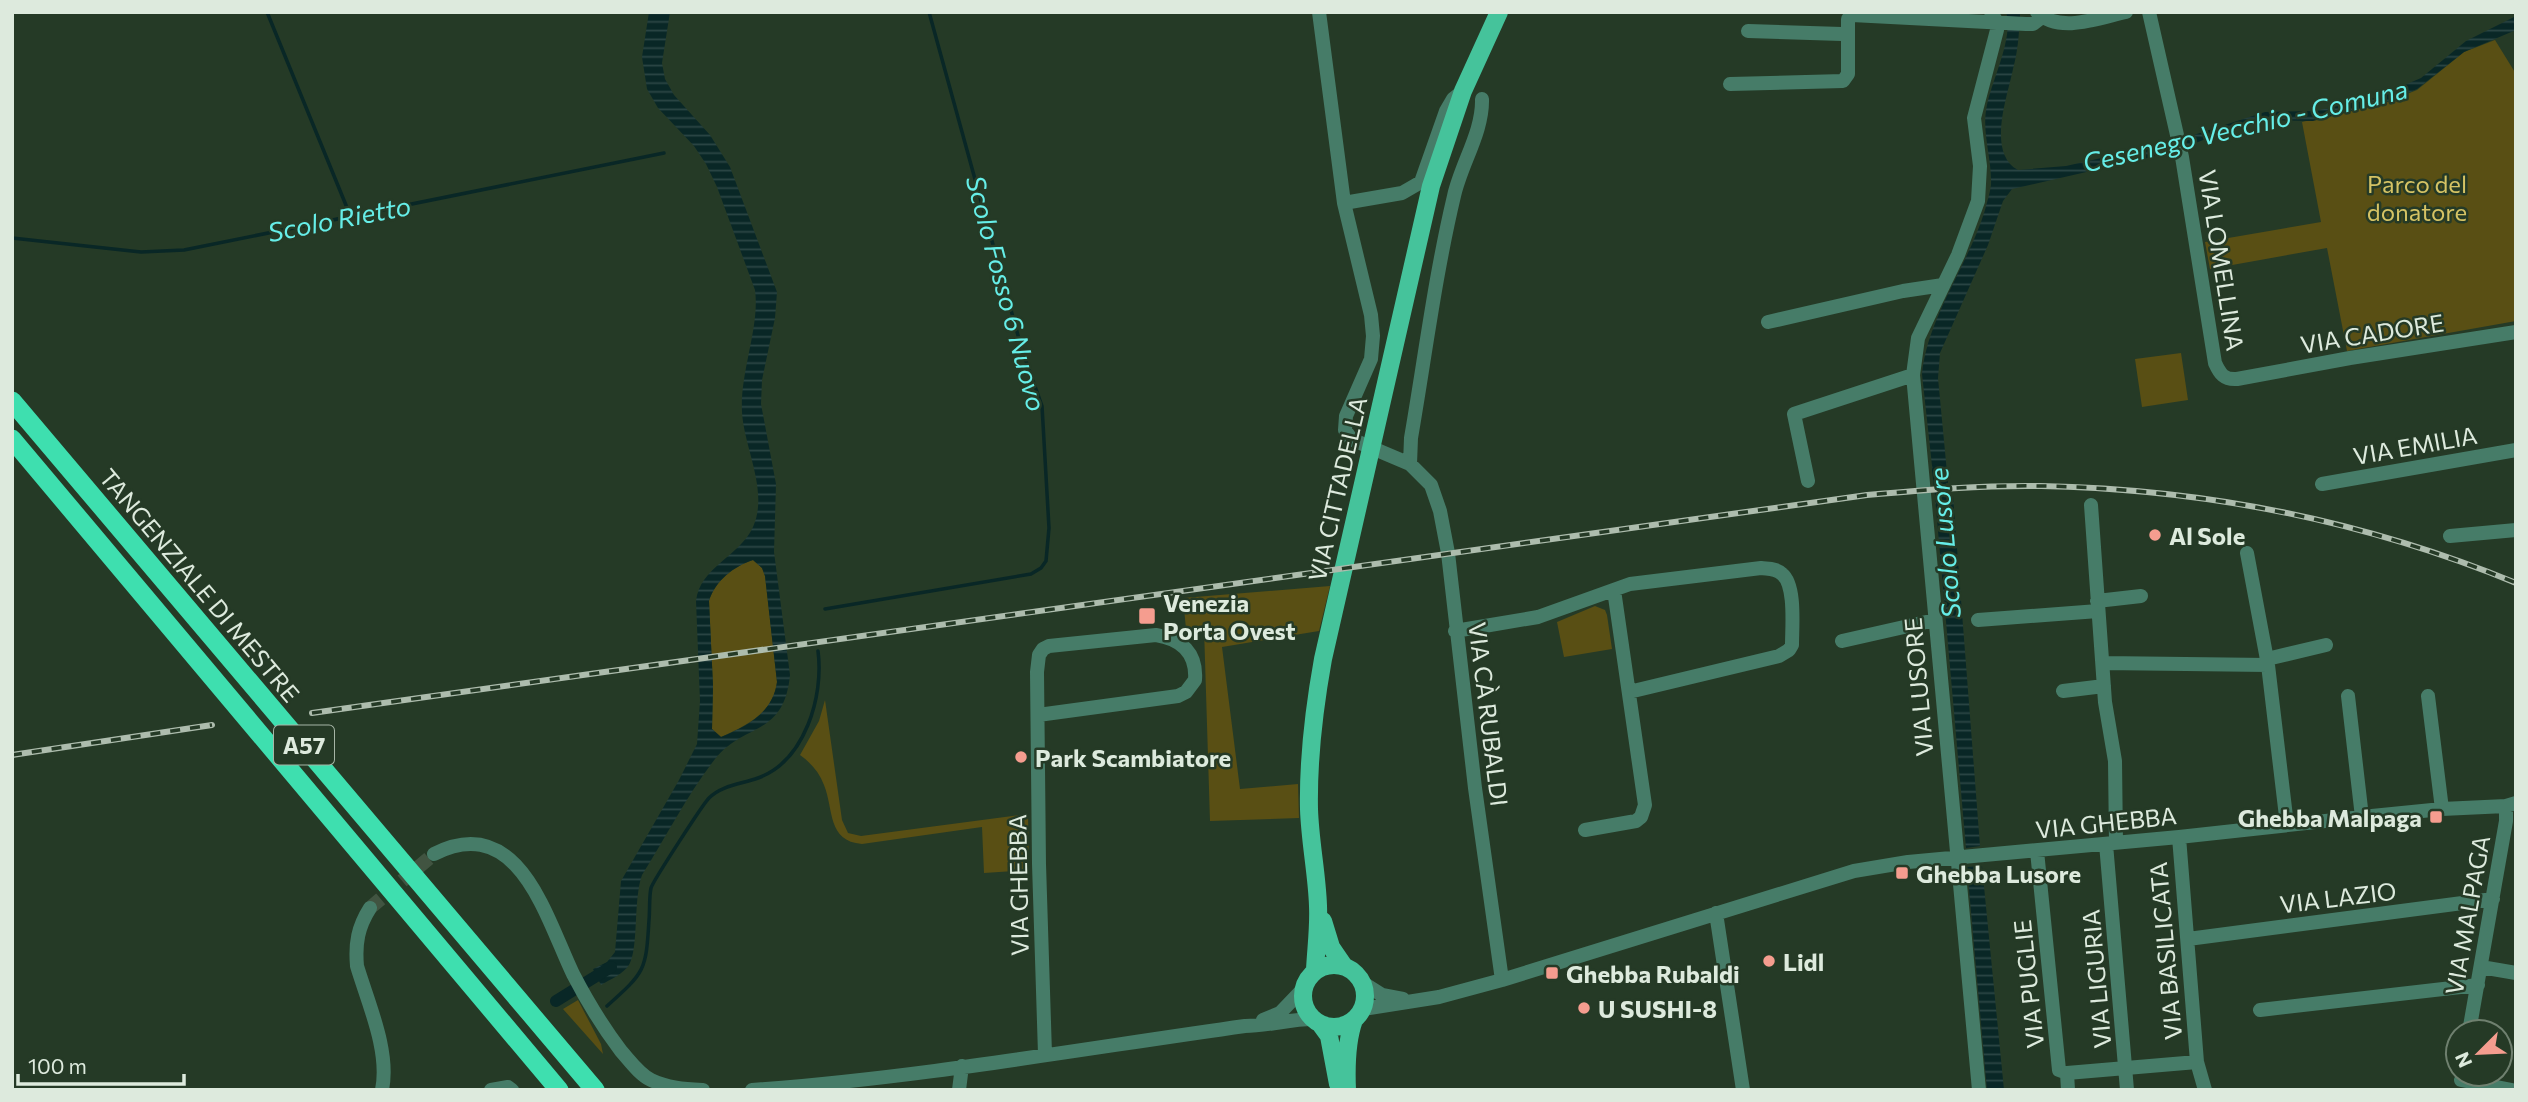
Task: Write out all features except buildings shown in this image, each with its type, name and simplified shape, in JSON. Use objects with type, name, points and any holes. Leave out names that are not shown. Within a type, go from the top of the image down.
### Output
[{"type":"highway","name":"TANGENZIALE DI MESTRE","points":[[12,401],[595,1090]]},
{"type":"highway","name":"TANGENZIALE DI MESTRE","points":[[12,439],[559,1090]]},
{"type":"main road","name":"VIA CITTADELLA","points":[[1315,970],[1318,904],[1310,833],[1311,745],[1323,659],[1422,222],[1439,159],[1463,91],[1499,12]]},
{"type":"main road","name":"VIA CITTADELLA","points":[[1318,904],[1331,947],[1344,966]]},
{"type":"main road","points":[[1339,1090],[1329,1036],[1304,1006],[1303,990],[1309,976],[1324,965],[1344,966],[1352,970],[1363,983],[1365,997],[1350,1031],[1347,1090]]},
{"type":"main road","points":[[1317,1022],[1337,1027],[1359,1014]]},
{"type":"street","name":"VIA CÀ RUBALDI","points":[[1318,12],[1344,203],[1371,315],[1373,336],[1371,359],[1346,416],[1345,430],[1351,439],[1410,464],[1431,485],[1440,511],[1448,553],[1455,631],[1502,980]]},
{"type":"street","points":[[1730,84],[1843,81],[1848,74],[1848,19],[1852,15],[1997,19],[2033,24],[2039,15],[2052,23],[2065,24],[2126,12]]},
{"type":"street","name":"VIA LOMELLINA","points":[[2149,12],[2182,157],[2215,363],[2222,375],[2229,380],[2237,379]]},
{"type":"street","name":"VIA LUSORE","points":[[1979,1090],[1913,375],[1918,338],[1967,232],[1978,201],[1980,166],[1974,118],[1997,19]]},
{"type":"street","points":[[1748,31],[1842,34],[1848,30]]},
{"type":"street","points":[[1344,203],[1402,193],[1423,181],[1446,111],[1452,99],[1463,91]]},
{"type":"street","points":[[1410,464],[1411,438],[1449,214],[1458,177],[1481,117],[1482,99]]},
{"type":"street","points":[[1402,193],[1417,202],[1422,222]]},
{"type":"street","points":[[1768,323],[1903,291],[1943,285]]},
{"type":"street","name":"VIA CADORE","points":[[2237,379],[2516,332]]},
{"type":"street","points":[[1808,481],[1794,414],[1913,375]]},
{"type":"street","name":"VIA EMILIA","points":[[2322,484],[2516,450]]},
{"type":"street","name":"VIA LIGURIA","points":[[2091,505],[2104,686],[2115,761],[2111,844],[2127,1090]]},
{"type":"street","points":[[2450,536],[2516,530]]},
{"type":"street","points":[[2248,553],[2267,662],[2287,825]]},
{"type":"street","points":[[1455,631],[1538,617],[1630,584],[1761,568],[1779,571],[1788,581],[1793,645],[1784,654],[1629,692]]},
{"type":"street","points":[[1585,830],[1636,821],[1644,812],[1645,805],[1614,590]]},
{"type":"street","points":[[1978,620],[2098,606],[2141,596]]},
{"type":"street","points":[[1842,641],[1935,620]]},
{"type":"street","name":"VIA GHEBBA","points":[[1037,711],[1178,695],[1186,692],[1195,680],[1194,661],[1184,645],[1168,637],[1156,635],[1049,646],[1039,655],[1037,711],[1039,864],[1045,1054]]},
{"type":"street","points":[[2103,663],[2267,662],[2326,645]]},
{"type":"street","points":[[2063,691],[2104,686]]},
{"type":"street","points":[[2348,696],[2362,817]]},
{"type":"street","points":[[2428,696],[2442,809]]},
{"type":"street","name":"VIA GHEBBA","points":[[1359,1014],[1502,980],[1854,871],[1908,862],[2511,804]]},
{"type":"street","name":"VIA MALPAGA","points":[[2472,1018],[2511,804]]},
{"type":"street","name":"VIA BASILICATA","points":[[2179,837],[2197,1062]]},
{"type":"street","points":[[434,855],[452,847],[471,845],[499,852],[515,863],[527,878],[544,910],[588,1004],[635,1067],[649,1079],[664,1085],[703,1090]]},
{"type":"street","name":"VIA PUGLIE","points":[[2037,851],[2059,1070],[2067,1073],[2197,1062]]},
{"type":"street","name":"VIA LAZIO","points":[[2188,939],[2493,899]]},
{"type":"street","points":[[370,908],[361,923],[356,953],[381,1046],[384,1063],[382,1090]]},
{"type":"street","points":[[1716,913],[1743,1090]]},
{"type":"street","points":[[2481,967],[2516,973]]},
{"type":"street","name":"VIA GHEBBA","points":[[1363,983],[1382,995],[1422,1000]]},
{"type":"street","points":[[2260,1010],[2478,985]]},
{"type":"street","points":[[1245,1026],[1280,1013],[1303,990]]},
{"type":"street","points":[[752,1090],[962,1066],[1245,1026],[1269,1025],[1294,1019],[1317,1022]]},
{"type":"street","points":[[2197,1062],[2205,1090]]},
{"type":"street","points":[[959,1090],[962,1066]]},
{"type":"street","points":[[2067,1073],[2067,1090]]},
{"type":"street","points":[[491,1090],[508,1087],[512,1090]]},
{"type":"green space","name":"Parco del donatore","points":[[2495,40],[2516,74],[2516,321],[2347,351],[2327,248],[2210,269],[2205,242],[2321,222],[2302,122],[2387,102],[2417,90],[2464,52]]},
{"type":"green space","points":[[2181,353],[2188,400],[2142,407],[2135,359]]},
{"type":"green space","points":[[753,560],[762,568],[765,576],[777,682],[775,693],[758,717],[721,737],[712,729],[709,601],[726,575]]},
{"type":"green space","points":[[1330,586],[1319,631],[1222,647],[1240,789],[1298,784],[1299,818],[1210,821],[1204,628],[1186,629],[1183,598]]},
{"type":"green space","points":[[1595,606],[1605,610],[1607,615],[1612,649],[1564,657],[1557,622]]},
{"type":"green space","points":[[825,700],[842,820],[848,833],[861,836],[1028,814],[1029,870],[984,873],[982,827],[862,844],[843,837],[834,823],[822,780],[800,755],[819,721]]},
{"type":"green space","points":[[578,1000],[601,1044],[603,1054],[563,1009]]},
{"type":"water","points":[[649,12],[670,12],[662,63],[665,79],[674,95],[710,135],[730,167],[777,292],[775,318],[762,380],[761,404],[776,484],[774,552],[790,675],[786,695],[772,719],[727,747],[715,759],[686,802],[642,875],[634,947],[629,965],[601,985],[593,969],[607,962],[615,952],[621,881],[697,744],[700,701],[696,601],[699,589],[712,571],[747,537],[753,527],[758,499],[742,412],[744,381],[755,319],[755,290],[706,164],[694,146],[658,108],[647,89],[642,57]],"holes":[[[753,560],[762,568],[777,682],[775,693],[758,717],[721,737],[712,729],[709,601],[726,575],[739,566]]]},
{"type":"water","points":[[2006,12],[2020,12],[2020,15],[2017,49],[2004,108],[2001,137],[2008,162],[2018,170],[2066,166],[2172,142],[2265,112],[2315,111],[2374,98],[2421,78],[2466,41],[2516,16],[2516,30],[2464,52],[2417,89],[2387,102],[2313,121],[2265,120],[2243,125],[2169,153],[2012,189],[2003,201],[1988,245],[1940,353],[1938,378],[1948,483],[1934,484],[1922,374],[1932,332],[1978,231],[1989,194],[1991,175],[1985,115],[2005,46],[2008,22]]},
{"type":"water","points":[[1953,496],[1980,846],[1966,848],[1935,497]]},
{"type":"water","points":[[1982,866],[2004,1090],[1987,1090],[1967,867]]},
{"type":"waterway","points":[[267,12],[350,215]]},
{"type":"waterway","name":"Scolo Fosso 6 Nuovo","points":[[825,609],[1031,574],[1046,561],[1049,528],[1042,406],[1022,350],[929,12]]},
{"type":"waterway","name":"Scolo Rietto","points":[[12,238],[141,252],[184,250],[664,153]]},
{"type":"waterway","name":"Scolo Lusore","points":[[1938,470],[1943,511]]},
{"type":"waterway","name":"Scolo Fosso 6 Nuovo","points":[[607,1006],[641,969],[647,950],[651,888],[705,803],[720,790],[774,770],[799,742],[808,725],[818,687],[818,651]]},
{"type":"waterway","points":[[556,1001],[611,967]]},
{"type":"tunnel","points":[[370,908],[434,854]]},
{"type":"railway","points":[[312,713],[1867,495],[1954,488],[2102,488],[2283,512],[2401,542],[2516,583]]},
{"type":"railway","points":[[12,755],[212,725]]},
{"type":"place","name":"Al Sole","points":[[2155,535]]},
{"type":"place","name":"Venezia Porta Ovest","points":[[1147,616]]},
{"type":"place","name":"Park Scambiatore","points":[[1021,757]]},
{"type":"place","name":"Ghebba Malpaga","points":[[2436,817]]},
{"type":"place","name":"Ghebba Lusore","points":[[1902,873]]},
{"type":"place","name":"Lidl","points":[[1769,961]]},
{"type":"place","name":"Ghebba Rubaldi","points":[[1552,973]]},
{"type":"place","name":"U SUSHI-8","points":[[1584,1008]]},
{"type":"water label","name":"Cesenego Vecchio - Comuna","points":[[2245,125]]}]
